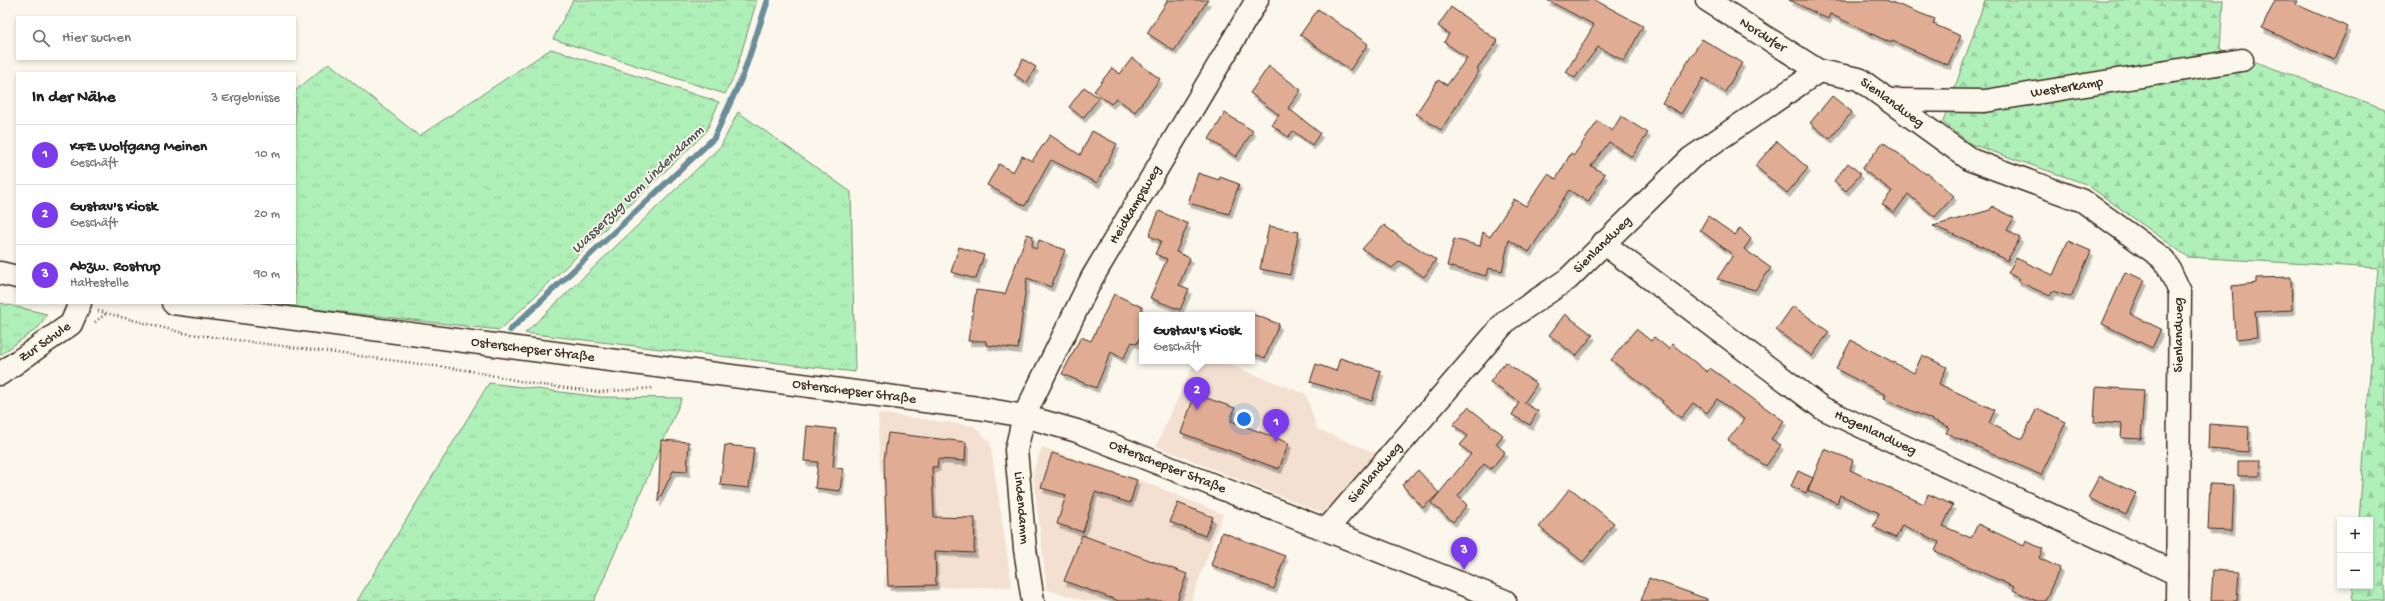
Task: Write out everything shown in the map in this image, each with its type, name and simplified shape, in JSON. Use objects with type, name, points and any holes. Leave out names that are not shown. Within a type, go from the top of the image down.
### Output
[{"type":"street","name":"Heidkampsweg","points":[[1024,416],[1092,278],[1257,0]]},
{"type":"street","name":"Nordufer","points":[[1707,0],[1819,71]]},
{"type":"street","name":"Westerkamp","points":[[1890,100],[1985,101],[2242,60]]},
{"type":"street","name":"Sienlandweg","points":[[1327,529],[1507,320],[1568,279],[1691,158],[1819,71],[1859,79],[1971,160],[2083,201],[2165,260],[2180,292],[2177,601]]},
{"type":"street","name":"Hogenlandweg","points":[[1603,243],[1822,408],[2178,574]]},
{"type":"street","points":[[0,273],[16,277]]},
{"type":"street","name":"Osterschepser Straße","points":[[181,304],[978,408],[1024,416],[1078,431],[1327,529],[1504,601]]},
{"type":"street","name":"Zur Schule","points":[[0,374],[71,324],[79,305]]},
{"type":"street","name":"Lindendamm","points":[[1024,416],[1016,450],[1025,549],[1033,601]]},
{"type":"path","points":[[79,305],[182,333],[466,370],[534,384],[599,392],[657,388]]},
{"type":"shaded area","points":[[1194,364],[1227,364],[1306,394],[1317,429],[1383,456],[1330,516],[1156,446]]},
{"type":"shaded area","points":[[878,413],[974,426],[990,442],[1012,587],[884,588],[886,540]]},
{"type":"shaded area","points":[[1042,447],[1140,480],[1223,514],[1191,601],[1086,601],[1047,590],[1033,472]]},
{"type":"green space","points":[[573,0],[757,0],[735,74],[725,94],[553,39]]},
{"type":"green space","points":[[1985,0],[2223,0],[2220,49],[2385,109],[2385,601],[2352,601],[2354,589],[2373,589],[2373,517],[2359,517],[2378,268],[2188,257],[2086,184],[1971,144],[1943,122]]},
{"type":"green space","points":[[551,49],[719,102],[706,132],[500,330],[279,305],[296,304],[296,90],[329,63],[419,136]]},
{"type":"green space","points":[[738,112],[851,192],[855,372],[525,333],[721,146]]},
{"type":"green space","points":[[0,303],[47,314],[39,327],[0,355]]},
{"type":"green space","points":[[489,383],[600,397],[682,398],[594,601],[357,601]]},
{"type":"building","points":[[1168,0],[1208,0],[1174,51],[1147,33]]},
{"type":"building","points":[[1547,0],[1595,0],[1643,26],[1624,61],[1598,47],[1575,78],[1566,72],[1594,25]]},
{"type":"building","points":[[1789,0],[1886,0],[1935,19],[1933,24],[1961,36],[1948,65],[1892,41],[1891,43],[1830,14],[1828,19]]},
{"type":"building","points":[[2275,0],[2297,0],[2295,4],[2348,27],[2334,60],[2262,28]]},
{"type":"building","points":[[1451,7],[1498,41],[1477,69],[1479,71],[1441,130],[1416,114],[1438,80],[1447,85],[1467,58],[1444,42],[1449,34],[1438,26]]},
{"type":"building","points":[[1318,9],[1368,44],[1350,70],[1300,35]]},
{"type":"building","points":[[1702,39],[1742,63],[1725,92],[1703,78],[1681,114],[1662,103]]},
{"type":"building","points":[[1132,58],[1160,79],[1135,112],[1116,98],[1111,104],[1094,91],[1112,68],[1120,74]]},
{"type":"building","points":[[1023,59],[1036,67],[1027,83],[1014,75]]},
{"type":"building","points":[[1269,66],[1301,90],[1288,108],[1320,133],[1312,145],[1293,131],[1288,137],[1272,125],[1279,115],[1250,93]]},
{"type":"building","points":[[1084,87],[1099,98],[1083,118],[1069,107]]},
{"type":"building","points":[[1832,96],[1852,112],[1830,139],[1810,123]]},
{"type":"building","points":[[1225,113],[1253,131],[1236,157],[1209,139]]},
{"type":"building","points":[[1621,116],[1648,133],[1632,157],[1609,142],[1591,166],[1605,174],[1588,202],[1569,190],[1529,252],[1509,240],[1502,271],[1488,268],[1486,276],[1447,266],[1454,239],[1480,246],[1483,232],[1490,237],[1514,199],[1526,206],[1548,174],[1556,179],[1571,153],[1574,155],[1598,121],[1612,131]]},
{"type":"building","points":[[1092,131],[1117,144],[1097,183],[1051,160],[1025,206],[987,185],[999,164],[1013,172],[1022,156],[1032,161],[1050,135],[1080,155]]},
{"type":"building","points":[[1777,141],[1808,168],[1787,193],[1755,166]]},
{"type":"building","points":[[1883,142],[1926,174],[1927,173],[1954,196],[1935,217],[1908,194],[1894,213],[1882,204],[1892,191],[1862,169]]},
{"type":"building","points":[[1848,163],[1861,174],[1846,191],[1834,181]]},
{"type":"building","points":[[1198,173],[1219,180],[1220,177],[1239,184],[1229,214],[1188,203]]},
{"type":"building","points":[[1992,206],[2014,218],[2007,230],[2020,238],[2007,261],[1983,247],[1933,226],[1990,210]]},
{"type":"building","points":[[1159,211],[1188,224],[1176,252],[1190,258],[1179,285],[1189,289],[1180,310],[1150,298],[1167,259],[1155,254],[1161,241],[1149,236]]},
{"type":"building","points":[[1708,216],[1735,235],[1740,228],[1751,239],[1744,249],[1771,268],[1755,290],[1717,279],[1733,255],[1700,230]]},
{"type":"building","points":[[1384,225],[1409,244],[1410,243],[1436,260],[1424,277],[1400,261],[1392,268],[1362,249]]},
{"type":"building","points":[[1269,226],[1299,232],[1290,275],[1260,269]]},
{"type":"building","points":[[1027,234],[1033,236],[1032,247],[1036,249],[1039,240],[1065,250],[1051,287],[1027,278],[1018,349],[986,345],[986,341],[968,341],[976,290],[1005,294]]},
{"type":"building","points":[[2068,241],[2091,251],[2071,297],[2052,291],[2050,296],[2017,281],[2019,279],[2008,273],[2016,258],[2053,275]]},
{"type":"building","points":[[959,247],[984,255],[976,279],[951,272]]},
{"type":"building","points":[[2125,272],[2145,280],[2130,314],[2161,329],[2152,348],[2102,324]]},
{"type":"building","points":[[2291,277],[2292,310],[2255,312],[2257,337],[2235,339],[2232,286],[2256,283],[2256,278]]},
{"type":"building","points":[[1114,294],[1142,307],[1142,312],[1139,312],[1139,339],[1137,344],[1132,342],[1123,359],[1111,352],[1096,388],[1062,374],[1081,337],[1091,341]]},
{"type":"building","points":[[1793,306],[1829,332],[1812,356],[1776,330]]},
{"type":"building","points":[[1565,314],[1593,335],[1576,356],[1549,335]]},
{"type":"building","points":[[1255,315],[1279,324],[1265,358],[1255,354]]},
{"type":"building","points":[[1636,329],[1651,341],[1654,337],[1669,349],[1672,344],[1707,372],[1710,368],[1784,421],[1771,439],[1781,445],[1766,466],[1728,440],[1744,419],[1717,399],[1707,413],[1693,403],[1681,418],[1662,403],[1663,401],[1611,360]]},
{"type":"building","points":[[1851,340],[1914,373],[1922,355],[1947,367],[1939,384],[1995,410],[1989,423],[2022,439],[2037,408],[2066,422],[2041,475],[1946,433],[1949,427],[1884,399],[1886,395],[1836,369]]},
{"type":"building","points":[[1340,358],[1381,371],[1372,401],[1310,382],[1316,364],[1336,371]]},
{"type":"building","points":[[1505,362],[1537,384],[1524,403],[1538,411],[1530,425],[1512,415],[1519,402],[1490,382]]},
{"type":"building","points":[[2096,387],[2144,390],[2141,439],[2121,438],[2122,424],[2094,422]]},
{"type":"building","points":[[1195,394],[1235,408],[1231,421],[1289,443],[1279,469],[1181,433]]},
{"type":"building","points":[[1468,407],[1503,435],[1496,444],[1505,452],[1491,469],[1484,464],[1458,496],[1467,505],[1453,522],[1431,503],[1471,454],[1460,445],[1468,436],[1453,425]]},
{"type":"building","points":[[2209,424],[2249,427],[2248,452],[2208,449]]},
{"type":"building","points":[[807,426],[836,429],[833,467],[843,469],[840,491],[815,488],[818,462],[804,461]]},
{"type":"building","points":[[888,433],[966,442],[965,461],[938,459],[937,467],[932,467],[934,517],[975,518],[974,553],[935,551],[936,585],[888,586],[884,460]]},
{"type":"building","points":[[661,440],[689,442],[687,472],[673,471],[658,502]]},
{"type":"building","points":[[725,445],[754,448],[749,488],[720,485]]},
{"type":"building","points":[[1824,449],[1853,460],[1850,470],[1924,504],[1928,494],[1953,505],[1943,526],[1971,538],[1978,524],[2024,546],[2026,541],[2043,549],[2039,558],[2060,568],[2045,601],[2037,601],[2013,590],[2014,587],[1935,551],[1939,542],[1902,525],[1896,538],[1873,527],[1879,513],[1840,495],[1837,503],[1808,491]]},
{"type":"building","points":[[1052,453],[1137,480],[1130,503],[1095,492],[1083,532],[1057,524],[1066,495],[1041,488]]},
{"type":"building","points":[[2238,461],[2261,461],[2260,476],[2238,476]]},
{"type":"building","points":[[1418,470],[1439,493],[1423,508],[1402,485]]},
{"type":"building","points":[[1798,471],[1813,478],[1806,493],[1791,486]]},
{"type":"building","points":[[2099,476],[2136,493],[2126,515],[2088,498]]},
{"type":"building","points":[[2210,484],[2234,485],[2232,531],[2208,530]]},
{"type":"building","points":[[1570,488],[1614,523],[1583,562],[1539,527]]},
{"type":"building","points":[[1178,503],[1213,517],[1205,536],[1170,522]]},
{"type":"building","points":[[1222,532],[1285,556],[1274,589],[1211,565]]},
{"type":"building","points":[[1082,535],[1187,574],[1177,601],[1119,601],[1064,581]]},
{"type":"building","points":[[2213,570],[2239,572],[2237,601],[2211,601]]},
{"type":"building","points":[[1649,578],[1707,599],[1707,601],[1641,601]]},
{"type":"waterway","name":"Wasserzug vom Lindendamm","points":[[510,330],[714,138],[743,75],[768,0]]},
{"type":"place","name":"Gustav's Kiosk","points":[[1197,410]]},
{"type":"place","name":"KFZ Wolfgang Meinen","points":[[1276,442]]},
{"type":"place","name":"Abzw. Rostrup","points":[[1464,570]]}]
